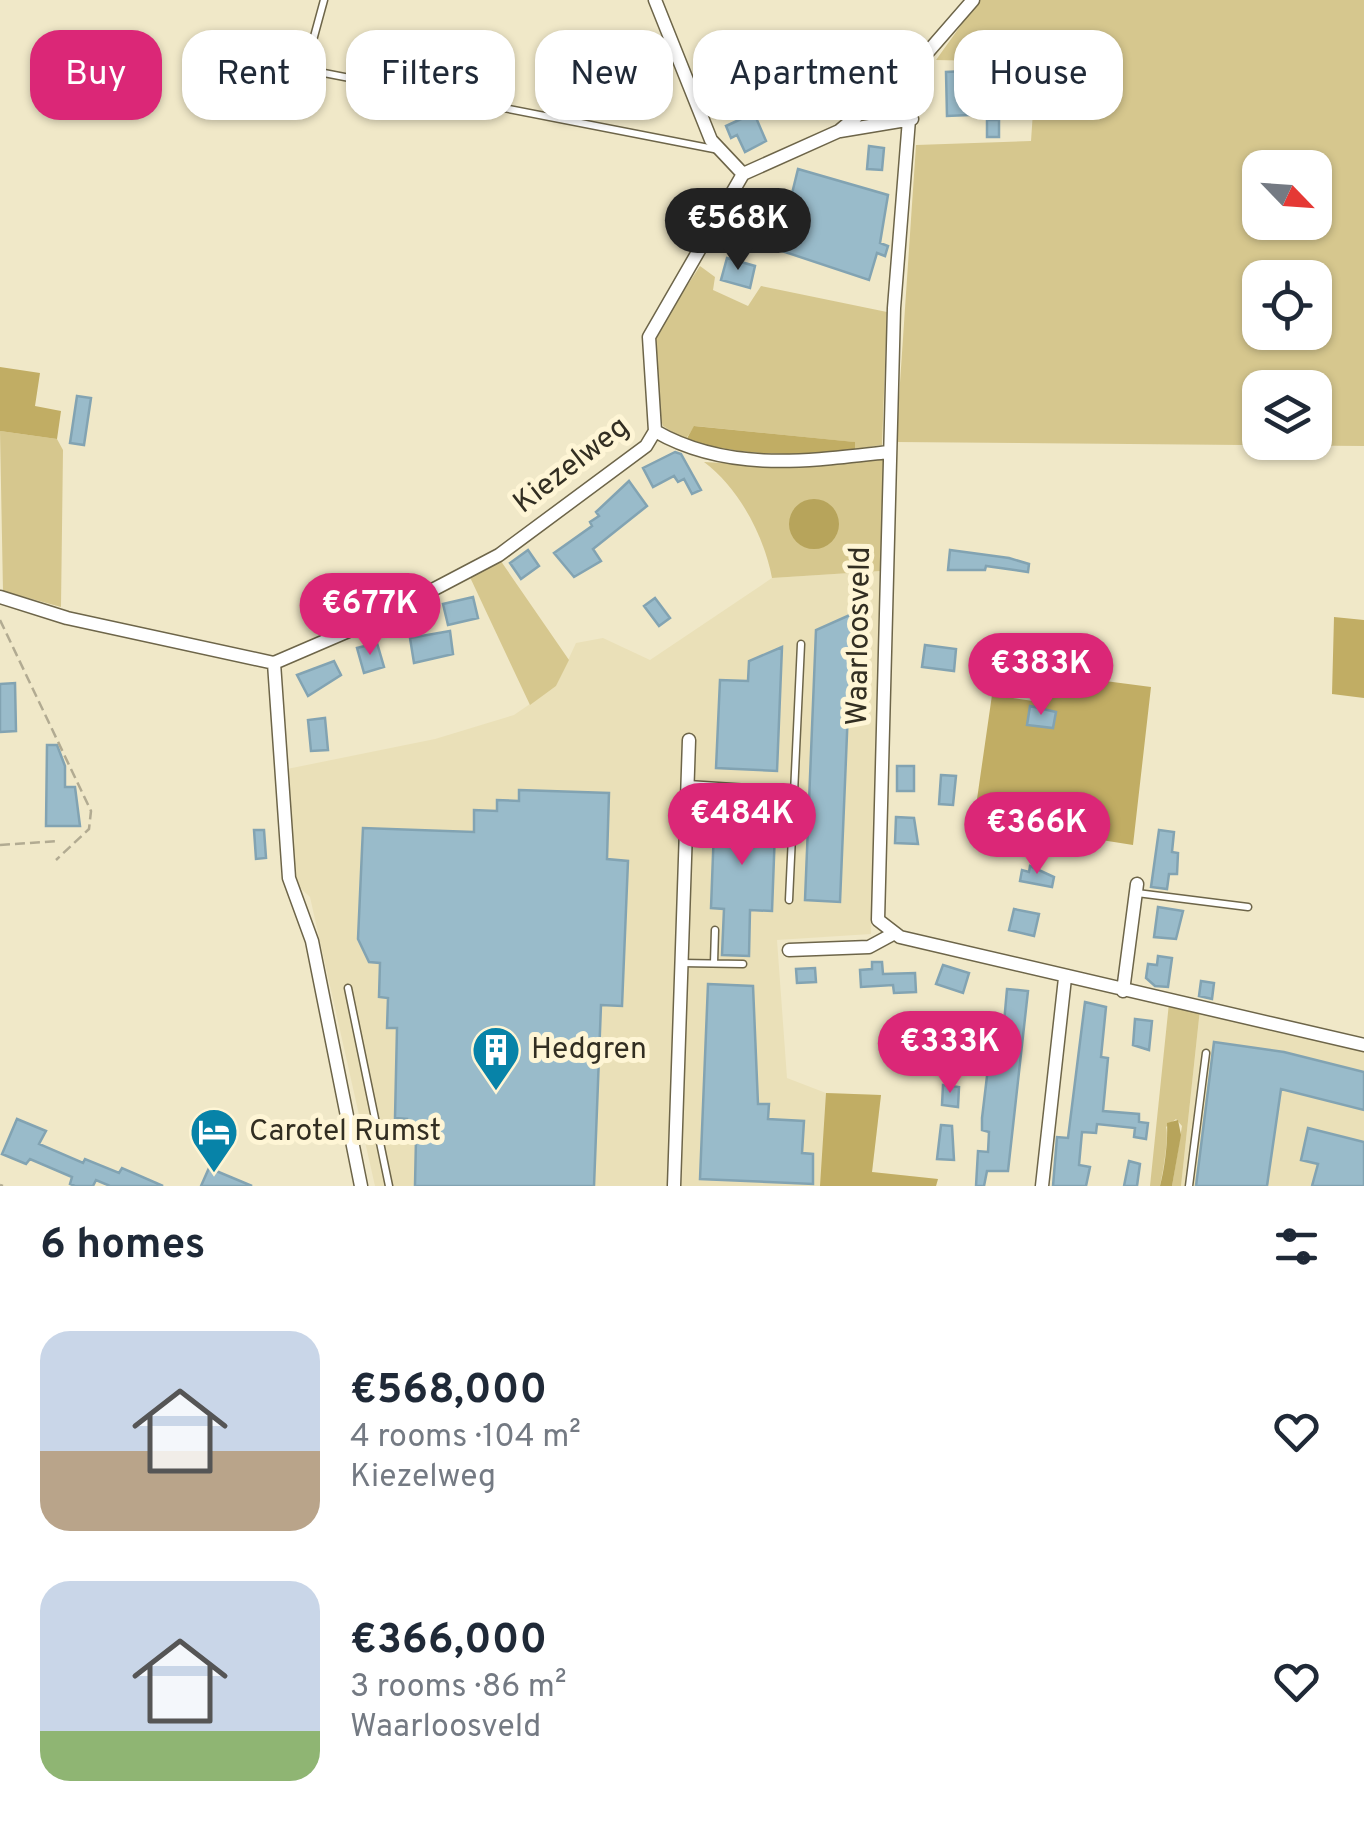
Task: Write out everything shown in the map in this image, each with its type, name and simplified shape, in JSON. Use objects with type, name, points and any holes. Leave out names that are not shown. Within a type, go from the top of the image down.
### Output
[{"type":"street","points":[[655,0],[712,140],[743,174],[839,131],[901,120]]},
{"type":"street","points":[[934,44],[972,0]]},
{"type":"street","points":[[839,131],[852,120]]},
{"type":"street","name":"Waarloosveld","points":[[893,934],[878,920],[894,308],[912,120]]},
{"type":"street","name":"Kiezelweg","points":[[274,662],[381,617],[499,555],[646,446],[655,431],[650,337],[743,174]]},
{"type":"street","points":[[655,431],[704,454],[732,460],[890,452]]},
{"type":"street","points":[[0,597],[66,618],[274,662],[289,878],[312,941],[361,1186]]},
{"type":"street","points":[[674,1186],[688,740]]},
{"type":"street","points":[[1123,991],[1137,889]]},
{"type":"street","points":[[789,950],[869,948],[893,934],[1066,978],[1364,1045]]},
{"type":"street","points":[[1042,1186],[1066,978]]},
{"type":"lane","points":[[324,0],[309,55],[324,72],[720,150]]},
{"type":"lane","points":[[789,900],[801,644]]},
{"type":"lane","points":[[687,784],[794,792]]},
{"type":"lane","points":[[1137,889],[1248,907]]},
{"type":"lane","points":[[714,964],[715,930]]},
{"type":"lane","points":[[680,962],[743,964]]},
{"type":"lane","points":[[348,988],[389,1186]]},
{"type":"lane","points":[[1189,1186],[1206,1053]]},
{"type":"path","points":[[0,620],[91,811],[89,829],[56,860]]},
{"type":"path","points":[[0,845],[58,841]]},
{"type":"shaded area","points":[[979,0],[1364,0],[1364,446],[1332,446],[1332,370],[1242,370],[1242,445],[896,442],[916,145],[1031,141],[1032,120],[1123,120],[1123,30],[958,30]]},
{"type":"shaded area","points":[[954,35],[954,60],[936,60]]},
{"type":"shaded area","points":[[700,266],[715,277],[713,290],[748,306],[761,286],[887,312],[882,445],[855,449],[854,442],[695,426],[685,440],[663,426],[658,413],[653,351],[658,330]]},
{"type":"shaded area","points":[[0,367],[40,373],[35,406],[61,411],[57,439],[0,431]]},
{"type":"shaded area","points":[[694,426],[855,442],[855,449],[791,454],[728,449],[686,440]]},
{"type":"shaded area","points":[[0,431],[57,439],[63,450],[61,607],[3,591]]},
{"type":"shaded area","points":[[884,459],[881,571],[772,578],[748,514],[728,485],[704,462],[798,467]]},
{"type":"shaded area","points":[[814,499],[832,506],[839,524],[832,542],[814,549],[796,542],[789,524],[796,506]]},
{"type":"shaded area","points":[[496,554],[569,660],[556,686],[530,705],[468,573]]},
{"type":"shaded area","points":[[881,571],[871,934],[777,940],[787,1078],[826,1093],[881,1095],[872,1172],[938,1179],[936,1186],[375,1186],[310,897],[295,883],[287,769],[435,739],[514,715],[556,686],[576,643],[603,638],[650,660],[772,578]]},
{"type":"shaded area","points":[[1334,617],[1364,620],[1364,698],[1332,694]]},
{"type":"shaded area","points":[[1044,673],[1151,687],[1133,845],[974,820],[992,695],[1040,702]]},
{"type":"shaded area","points":[[1169,1003],[1200,1009],[1181,1186],[1172,1186],[1182,1126],[1176,1119],[1166,1127],[1160,1186],[1150,1186]]},
{"type":"shaded area","points":[[1200,1009],[1364,1050],[1364,1186],[1181,1186]]},
{"type":"shaded area","points":[[826,1093],[881,1095],[872,1172],[938,1179],[936,1186],[820,1186]]},
{"type":"shaded area","points":[[1178,1120],[1181,1135],[1172,1186],[1160,1186],[1167,1123]]},
{"type":"building","points":[[946,72],[954,72],[954,116],[947,116]]},
{"type":"building","points":[[739,120],[757,120],[766,141],[745,152],[737,135],[731,138],[726,126]]},
{"type":"building","points":[[987,120],[999,120],[999,137],[987,137]]},
{"type":"building","points":[[869,146],[884,148],[882,170],[867,169]]},
{"type":"building","points":[[798,169],[888,195],[880,243],[888,246],[885,256],[877,253],[869,280],[737,236],[740,226],[746,228],[752,208],[786,218]]},
{"type":"building","points":[[727,258],[755,266],[750,288],[721,280]]},
{"type":"building","points":[[77,396],[91,398],[84,445],[70,443]]},
{"type":"building","points":[[675,452],[681,454],[701,490],[692,494],[684,479],[678,482],[674,476],[653,487],[643,468]]},
{"type":"building","points":[[629,481],[647,506],[593,549],[601,561],[574,577],[554,553],[592,526],[590,522],[599,516],[596,512]]},
{"type":"building","points":[[528,550],[539,566],[521,579],[510,563]]},
{"type":"building","points":[[950,550],[1009,558],[1029,564],[1028,572],[986,566],[985,570],[948,570]]},
{"type":"building","points":[[473,597],[478,618],[448,625],[443,604]]},
{"type":"building","points":[[655,598],[670,618],[659,626],[644,606]]},
{"type":"building","points":[[852,614],[840,902],[805,900],[816,630]]},
{"type":"building","points":[[450,631],[453,654],[414,663],[410,638]]},
{"type":"building","points":[[377,643],[384,667],[364,673],[357,648]]},
{"type":"building","points":[[925,645],[956,649],[954,671],[922,667]]},
{"type":"building","points":[[782,647],[777,771],[716,768],[720,680],[748,681],[749,661]]},
{"type":"building","points":[[334,661],[341,675],[308,696],[297,675]]},
{"type":"building","points":[[990,663],[1016,667],[1015,678],[988,674]]},
{"type":"building","points":[[15,683],[16,731],[0,732],[0,684]]},
{"type":"building","points":[[1030,706],[1056,712],[1053,728],[1027,725]]},
{"type":"building","points":[[325,718],[328,750],[311,751],[308,720]]},
{"type":"building","points":[[47,745],[57,745],[65,766],[65,787],[75,787],[80,826],[46,826]]},
{"type":"building","points":[[897,766],[914,766],[914,791],[897,791]]},
{"type":"building","points":[[941,775],[956,776],[953,805],[939,804]]},
{"type":"building","points":[[519,790],[609,793],[607,859],[628,861],[622,1006],[601,1005],[594,1186],[415,1186],[416,1139],[406,1138],[407,1119],[395,1118],[397,1028],[387,1028],[388,998],[379,997],[380,963],[369,962],[358,939],[363,828],[474,832],[474,810],[497,811],[497,800],[519,801]]},
{"type":"building","points":[[715,802],[776,804],[772,911],[750,910],[749,956],[722,955],[724,909],[711,908]]},
{"type":"building","points":[[896,817],[914,818],[918,844],[895,843]]},
{"type":"building","points":[[995,829],[1007,831],[1004,848],[992,846]]},
{"type":"building","points":[[254,830],[264,830],[266,858],[256,859]]},
{"type":"building","points":[[1159,830],[1174,832],[1172,852],[1178,853],[1177,874],[1169,874],[1167,889],[1151,887]]},
{"type":"building","points":[[1030,866],[1054,877],[1052,887],[1020,881],[1022,870],[1029,872]]},
{"type":"building","points":[[1158,907],[1183,911],[1176,939],[1154,937]]},
{"type":"building","points":[[1014,909],[1039,914],[1034,936],[1009,930]]},
{"type":"building","points":[[1158,956],[1172,958],[1168,987],[1155,986],[1146,978],[1148,964],[1157,965]]},
{"type":"building","points":[[872,962],[882,962],[883,974],[915,973],[916,992],[894,993],[893,985],[861,987],[860,970],[872,969]]},
{"type":"building","points":[[943,965],[969,973],[963,993],[936,984]]},
{"type":"building","points":[[815,968],[816,982],[797,983],[796,969]]},
{"type":"building","points":[[1201,981],[1214,983],[1212,999],[1199,996]]},
{"type":"building","points":[[708,984],[753,986],[758,1104],[769,1104],[768,1119],[804,1121],[802,1153],[813,1154],[813,1184],[700,1179]]},
{"type":"building","points":[[1007,989],[1028,991],[1008,1171],[987,1171],[984,1186],[976,1186],[978,1151],[988,1152],[989,1132],[982,1130],[982,1118],[988,1068],[995,1069],[998,1042],[980,1040],[982,1028],[1004,1023]]},
{"type":"building","points":[[1085,1002],[1106,1007],[1101,1057],[1108,1058],[1103,1111],[1139,1114],[1139,1122],[1148,1123],[1146,1139],[1134,1137],[1135,1128],[1097,1124],[1096,1133],[1082,1132],[1079,1165],[1090,1167],[1086,1186],[1053,1186],[1057,1137],[1068,1138]]},
{"type":"building","points":[[1135,1019],[1152,1021],[1149,1050],[1133,1045]]},
{"type":"building","points":[[1214,1042],[1284,1052],[1364,1072],[1364,1110],[1281,1089],[1267,1186],[1196,1186]]},
{"type":"building","points":[[943,1085],[959,1087],[958,1107],[942,1105]]},
{"type":"building","points":[[17,1119],[46,1131],[39,1144],[83,1163],[85,1159],[119,1173],[122,1168],[163,1186],[110,1186],[96,1180],[93,1186],[75,1186],[70,1184],[72,1177],[30,1159],[26,1164],[2,1154]]},
{"type":"building","points":[[941,1125],[952,1126],[954,1160],[937,1159]]},
{"type":"building","points":[[1308,1128],[1364,1142],[1364,1186],[1312,1186],[1318,1164],[1301,1160]]},
{"type":"building","points":[[1129,1161],[1140,1164],[1137,1186],[1124,1186]]},
{"type":"building","name":"Carotel Rumst","points":[[209,1168],[252,1186],[201,1186]]},
{"type":"place","name":"Hedgren","points":[[496,1092]]},
{"type":"place","name":"Carotel Rumst","points":[[214,1174]]}]
